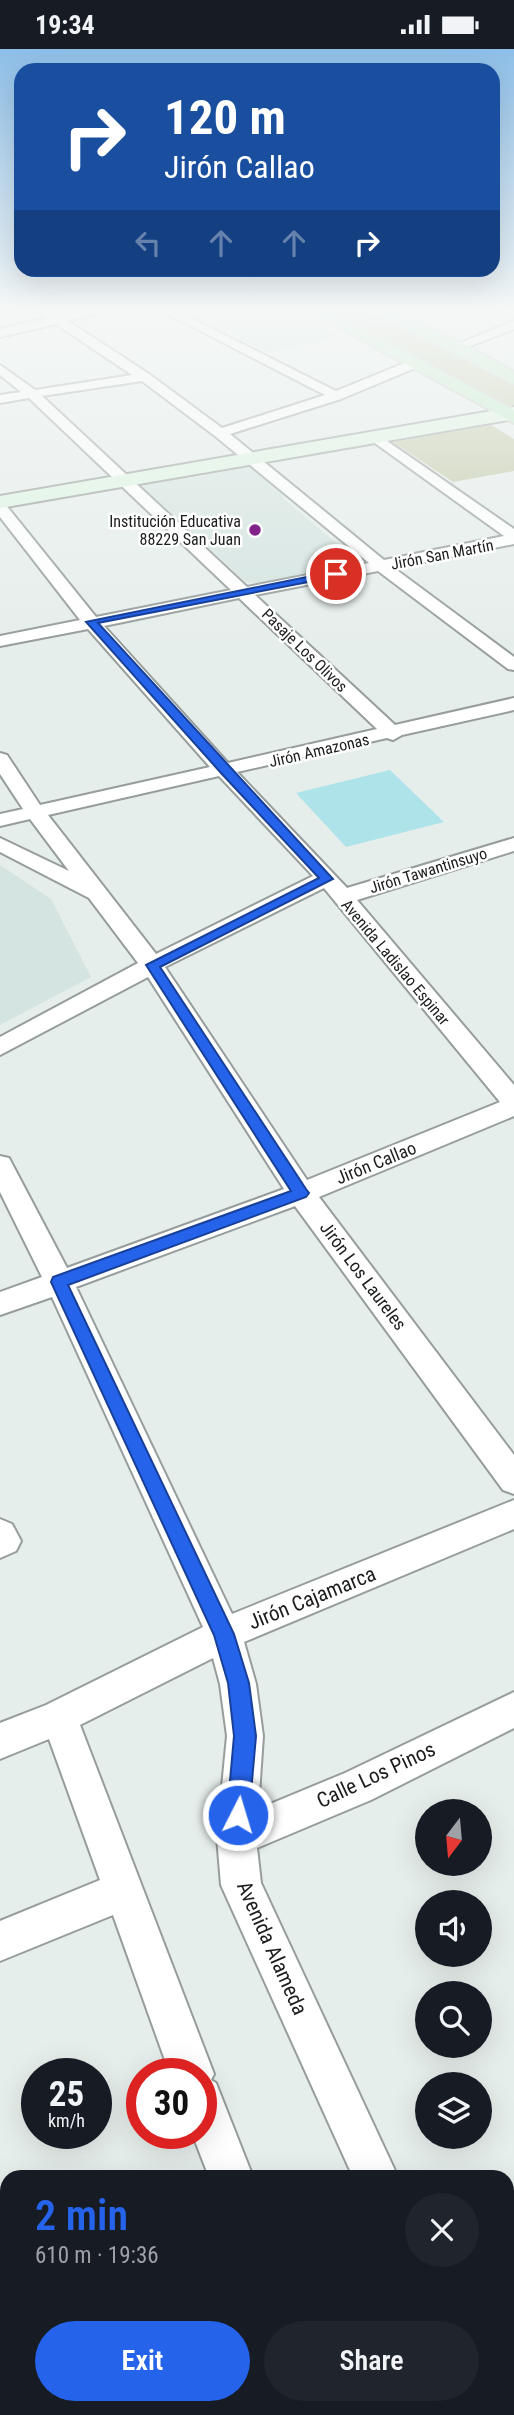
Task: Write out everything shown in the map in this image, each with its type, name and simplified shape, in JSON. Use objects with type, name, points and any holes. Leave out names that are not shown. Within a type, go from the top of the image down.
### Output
[{"type":"main road","points":[[0,502],[249,457],[482,419]]},
{"type":"street","name":"Pasaje Los Olivos","points":[[59,419],[393,734]]},
{"type":"street","points":[[202,419],[382,566],[514,665]]},
{"type":"street","points":[[220,433],[263,419]]},
{"type":"street","points":[[377,438],[514,538]]},
{"type":"street","name":"Avenida Ladislao Espinar","points":[[0,507],[91,622],[327,879],[514,1104]]},
{"type":"street","name":"Jirón San Martín","points":[[0,641],[514,538]]},
{"type":"street","name":"Jirón Amazonas","points":[[0,820],[393,734],[514,704]]},
{"type":"street","name":"Jirón Los Laureles","points":[[0,759],[36,812],[152,965],[301,1193],[514,1480]]},
{"type":"street","points":[[0,844],[99,894]]},
{"type":"street","name":"Jirón Tawantinsuyo","points":[[342,897],[514,844]]},
{"type":"street","points":[[0,1047],[152,965],[327,879]]},
{"type":"street","name":"Jirón Callao","points":[[0,1304],[301,1193],[514,1104]]},
{"type":"street","name":"Avenida Alameda","points":[[0,1165],[59,1282],[224,1634],[238,1683],[245,1736],[236,1837],[241,1885],[373,2170]]},
{"type":"street","name":"Jirón Cajamarca","points":[[0,1741],[59,1717],[224,1634],[514,1514]]},
{"type":"street","points":[[0,1534],[4,1541],[0,1543]]},
{"type":"street","name":"Calle Los Pinos","points":[[236,1837],[358,1787],[514,1709]]},
{"type":"street","points":[[59,1717],[186,2058]]},
{"type":"street","points":[[0,1941],[123,1891]]},
{"type":"street","points":[[217,2140],[228,2170]]},
{"type":"shaded area","name":"Institución Educativa 88229 San Juan","points":[[242,464],[254,467],[288,495],[282,497],[361,564],[259,584],[246,582],[141,486],[142,482],[170,476],[206,476],[206,472]]},
{"type":"shaded area","points":[[0,865],[51,899],[91,977],[0,1025]]},
{"type":"green space","points":[[491,425],[514,439],[514,471],[453,482],[393,442]]},
{"type":"building","points":[[390,770],[444,822],[346,847],[296,793]]},
{"type":"place","name":"Institución Educativa 88229 San Juan","points":[[255,530]]},
{"type":"route","points":[[238,1815],[245,1736],[238,1683],[224,1634],[59,1282],[301,1193],[152,965],[327,879],[91,622],[336,574]]}]
